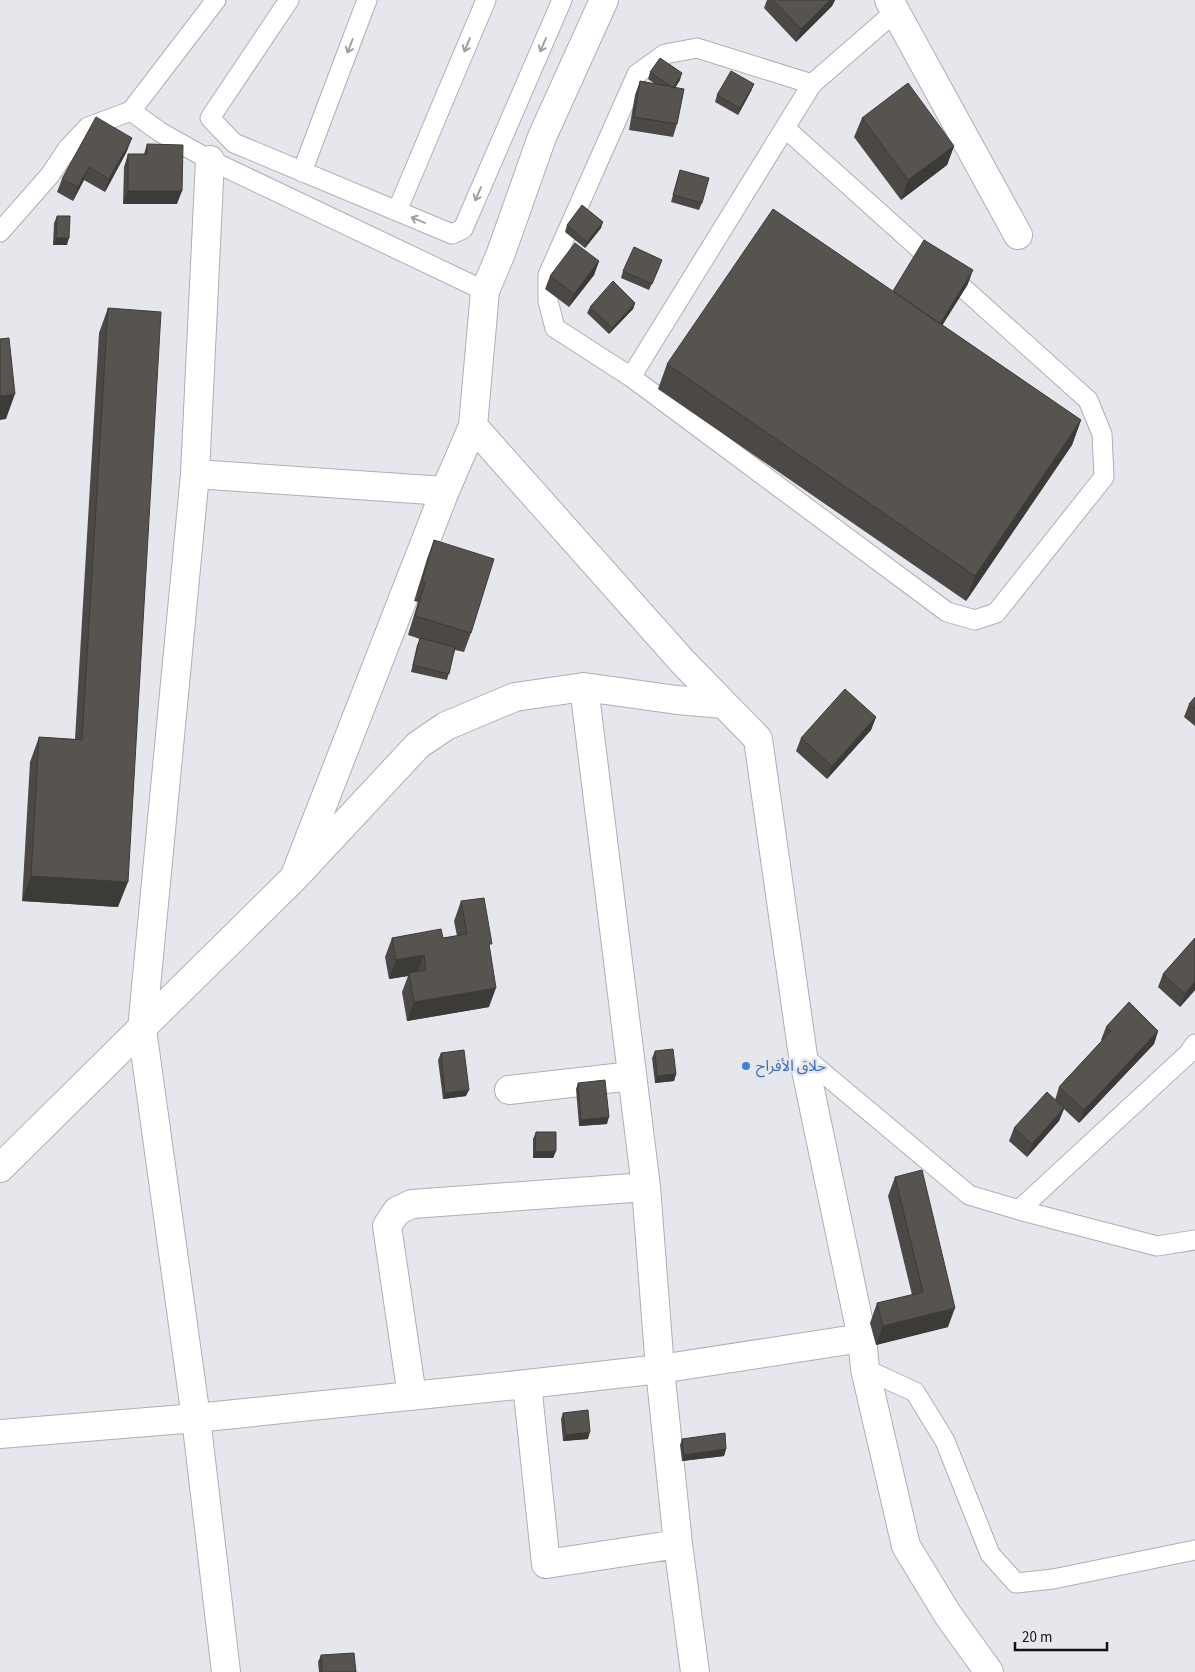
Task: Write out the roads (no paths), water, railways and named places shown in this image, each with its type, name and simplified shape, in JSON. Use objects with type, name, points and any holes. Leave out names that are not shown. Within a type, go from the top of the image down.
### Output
[{"type":"street","points":[[294,878],[445,491],[474,426],[485,291],[502,254],[542,137],[604,0]]},
{"type":"street","points":[[892,5],[1018,235]]},
{"type":"street","points":[[210,160],[195,474],[142,1030],[196,1418],[226,1672]]},
{"type":"street","points":[[474,426],[682,660],[758,739],[803,1056],[862,1338],[865,1369],[906,1546],[948,1614],[989,1672]]},
{"type":"street","points":[[195,474],[445,491]]},
{"type":"street","points":[[0,1168],[294,878],[418,745],[439,730],[515,697],[584,687],[677,700],[724,704]]},
{"type":"street","points":[[584,687],[646,1187],[660,1368],[678,1544],[695,1672]]},
{"type":"street","points":[[508,1090],[632,1076]]},
{"type":"street","points":[[412,1396],[387,1226],[397,1211],[412,1204],[646,1187]]},
{"type":"street","points":[[0,1434],[196,1418],[527,1384],[660,1368],[862,1338]]},
{"type":"street","points":[[527,1384],[546,1564],[678,1544]]},
{"type":"lane","points":[[0,232],[50,175],[68,148],[88,127],[131,111],[216,0]]},
{"type":"lane","points":[[289,0],[210,118],[234,143],[452,234],[463,229],[562,0]]},
{"type":"lane","points":[[302,172],[367,0]]},
{"type":"lane","points":[[397,211],[486,0]]},
{"type":"lane","points":[[631,378],[812,84],[892,5]]},
{"type":"lane","points":[[785,128],[1088,400],[1102,434],[1104,477],[996,613],[975,620],[947,612],[631,378],[555,328],[548,301],[548,275],[637,74],[665,54],[697,48],[812,84]]},
{"type":"lane","points":[[131,111],[160,132],[210,160],[485,291]]},
{"type":"lane","points":[[1019,1210],[1193,1054]]},
{"type":"lane","points":[[803,1056],[969,1195],[1158,1246],[1195,1240]]},
{"type":"lane","points":[[865,1369],[915,1392],[944,1441],[990,1554],[1016,1583],[1053,1579],[1195,1550]]},
{"type":"place","name":"حلاق الأفراح","points":[[746,1066]]}]
